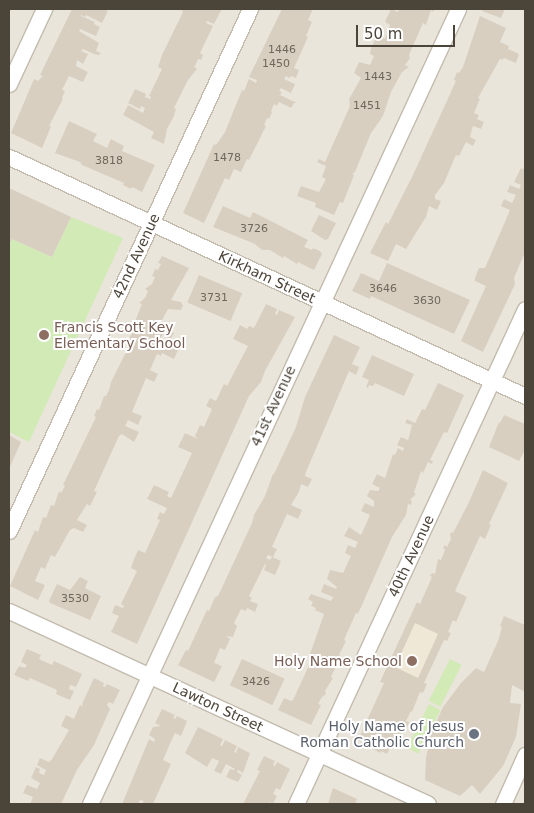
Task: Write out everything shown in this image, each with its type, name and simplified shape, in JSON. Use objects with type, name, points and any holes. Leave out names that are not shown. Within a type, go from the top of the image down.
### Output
[{"type":"street","points":[[9,84],[44,9]]},
{"type":"street","name":"42nd Avenue","points":[[9,531],[250,9]]},
{"type":"street","name":"41st Avenue","points":[[90,804],[458,9]]},
{"type":"street","name":"Kirkham Street","points":[[9,157],[525,396]]},
{"type":"street","name":"40th Avenue","points":[[296,804],[525,309]]},
{"type":"street","name":"Lawton Street","points":[[9,611],[428,804]]},
{"type":"street","points":[[503,804],[520,780],[525,756]]},
{"type":"shaded area","points":[[9,9],[525,9],[525,804],[9,804]]},
{"type":"shaded area","name":"Holy Name School","points":[[431,580],[467,597],[456,622],[453,621],[448,632],[451,633],[447,641],[444,640],[424,683],[427,684],[423,693],[420,692],[407,720],[409,722],[407,728],[404,727],[395,749],[390,749],[387,754],[381,751],[380,753],[358,740],[384,684],[380,682],[417,602],[420,603]]},
{"type":"green space","name":"Francis Scott Key Elementary School","points":[[71,217],[123,238],[29,442],[9,432],[9,245],[12,239],[52,257]]},
{"type":"green space","points":[[450,659],[462,665],[440,707],[429,701]]},
{"type":"green space","points":[[429,704],[441,710],[418,754],[407,748]]},
{"type":"building","points":[[72,9],[103,9],[108,11],[102,23],[86,15],[85,17],[81,15],[81,16],[95,22],[94,24],[100,27],[96,36],[80,29],[79,31],[99,43],[96,51],[101,53],[99,55],[94,54],[83,49],[81,51],[88,54],[83,64],[77,60],[76,66],[88,72],[83,82],[69,76],[62,90],[65,91],[63,99],[49,126],[51,126],[42,148],[11,133],[34,79],[38,81],[43,76],[40,75]]},
{"type":"building","points":[[181,9],[222,9],[214,24],[207,21],[206,23],[213,26],[200,53],[203,55],[201,60],[198,59],[195,66],[193,65],[197,69],[188,80],[174,108],[176,109],[167,129],[164,144],[151,138],[154,132],[123,115],[128,105],[143,113],[145,108],[141,106],[140,109],[128,103],[135,89],[146,94],[145,97],[150,99],[151,97],[149,96],[162,69],[158,67],[162,55],[183,12]]},
{"type":"building","points":[[282,9],[313,9],[308,20],[312,22],[306,36],[308,37],[294,68],[299,70],[296,78],[286,76],[284,79],[295,84],[291,93],[281,88],[279,91],[282,92],[280,95],[297,103],[294,103],[291,108],[279,102],[277,106],[274,104],[269,119],[267,118],[264,125],[266,126],[249,160],[247,159],[241,172],[234,169],[229,180],[225,178],[204,223],[183,213],[214,144],[216,145],[225,132],[242,90],[244,91],[249,79],[256,83],[257,80],[249,77]]},
{"type":"building","points":[[391,9],[398,12],[399,9],[435,9],[433,12],[431,10],[426,25],[423,23],[409,55],[410,58],[405,65],[409,67],[402,72],[391,92],[383,116],[371,133],[355,172],[352,174],[354,175],[343,203],[340,202],[334,215],[315,207],[316,203],[297,196],[301,186],[319,192],[326,179],[322,177],[326,166],[317,162],[319,159],[325,162],[350,106],[349,99],[361,78],[354,73],[359,62],[370,65],[374,56],[370,54],[371,49],[377,35],[385,39],[390,25],[385,22]]},
{"type":"building","points":[[483,9],[505,9],[501,18],[482,11]]},
{"type":"building","points":[[480,16],[506,28],[500,42],[509,46],[508,49],[519,54],[516,63],[504,58],[503,60],[500,59],[478,98],[480,99],[474,113],[479,115],[477,119],[484,122],[481,129],[473,126],[470,137],[476,140],[473,146],[466,142],[459,156],[456,155],[444,183],[435,195],[435,199],[441,201],[437,210],[429,206],[426,217],[406,249],[396,244],[388,261],[370,253],[386,222],[388,224],[412,177],[456,81],[454,80],[457,72],[459,73],[463,67]]},
{"type":"building","points":[[69,121],[97,134],[93,141],[107,148],[111,139],[124,146],[122,151],[155,165],[142,192],[132,187],[131,189],[123,185],[124,183],[82,165],[80,162],[55,153]]},
{"type":"building","points":[[521,168],[525,170],[525,252],[514,278],[515,284],[483,352],[461,341],[486,286],[475,281],[475,278],[479,268],[485,268],[510,210],[501,206],[504,199],[512,203],[516,195],[507,192],[510,185],[519,189],[521,185],[514,182]]},
{"type":"building","points":[[9,188],[71,217],[52,257],[12,239],[9,245]]},
{"type":"building","points":[[223,206],[250,218],[253,212],[308,240],[304,247],[312,250],[313,248],[322,254],[314,270],[298,262],[297,264],[284,256],[283,258],[270,250],[262,250],[255,244],[213,227]]},
{"type":"building","points":[[319,215],[336,223],[328,239],[325,240],[311,231]]},
{"type":"building","points":[[162,256],[189,268],[171,300],[181,302],[183,306],[181,310],[168,309],[161,322],[167,325],[165,328],[174,333],[170,340],[163,334],[160,339],[178,350],[174,359],[162,353],[161,356],[157,354],[150,370],[158,374],[154,382],[146,378],[132,412],[142,416],[138,425],[128,420],[125,426],[139,432],[134,442],[122,434],[119,436],[94,491],[97,492],[90,506],[87,504],[77,520],[87,525],[83,532],[74,528],[70,530],[55,557],[51,555],[45,569],[41,567],[35,581],[45,585],[38,600],[10,586],[35,530],[38,532],[43,517],[46,518],[51,505],[54,506],[59,491],[61,493],[65,486],[63,485],[96,417],[94,416],[97,409],[99,410],[128,348],[128,340],[136,327],[133,326],[142,304],[139,303],[145,298],[148,291],[145,289],[152,284],[155,277],[152,276],[155,269],[158,270],[161,264],[158,263]]},
{"type":"building","points":[[387,263],[470,300],[454,334],[371,296],[370,299],[352,291],[361,273],[379,281]]},
{"type":"building","points":[[199,275],[242,293],[231,321],[187,303]]},
{"type":"building","points":[[266,304],[277,309],[275,314],[277,315],[279,310],[295,317],[265,371],[261,382],[249,396],[137,644],[111,632],[119,616],[112,613],[115,605],[123,608],[124,606],[121,604],[137,571],[131,568],[134,559],[138,550],[145,553],[160,520],[157,519],[160,512],[164,514],[167,508],[147,499],[154,485],[169,492],[167,496],[171,498],[192,453],[178,447],[185,433],[198,439],[195,436],[200,425],[204,427],[212,409],[206,406],[210,398],[216,401],[224,384],[227,386],[248,346],[233,339],[240,325],[247,329],[249,326],[254,328]]},
{"type":"building","points":[[334,335],[360,347],[352,364],[359,367],[356,375],[349,371],[306,472],[305,476],[312,479],[308,487],[301,484],[299,492],[291,505],[302,510],[298,519],[287,514],[272,547],[277,549],[273,557],[268,555],[266,558],[270,560],[272,557],[281,561],[275,575],[264,570],[265,564],[249,596],[252,598],[250,601],[258,604],[255,612],[247,608],[246,611],[241,609],[234,623],[237,626],[233,637],[226,636],[230,639],[225,650],[220,648],[214,663],[222,666],[214,682],[178,665],[186,650],[188,651],[207,610],[209,611],[215,597],[218,596],[296,427],[305,397]]},
{"type":"building","points":[[372,355],[414,374],[404,396],[375,383],[373,386],[369,385],[368,388],[366,387],[369,380],[362,377]]},
{"type":"building","points":[[438,383],[464,395],[447,433],[444,432],[430,460],[433,461],[432,464],[428,462],[423,473],[421,471],[414,493],[416,494],[410,500],[412,501],[411,505],[406,503],[408,504],[406,515],[392,537],[358,614],[356,613],[344,640],[346,641],[339,655],[341,656],[331,677],[333,678],[325,691],[326,694],[318,704],[321,705],[311,725],[278,710],[284,698],[293,700],[312,659],[309,657],[324,614],[315,610],[316,608],[311,606],[313,602],[308,599],[311,594],[331,601],[333,597],[321,592],[324,584],[336,589],[337,587],[327,579],[330,570],[343,573],[351,556],[345,553],[348,545],[355,548],[358,542],[344,536],[349,527],[361,535],[370,515],[361,511],[365,503],[374,507],[374,501],[367,496],[370,490],[378,491],[380,488],[372,484],[377,474],[385,478],[393,454],[395,455],[398,448],[403,451],[404,448],[397,445],[401,437],[408,440],[412,425],[405,423],[407,419],[415,423],[422,409],[425,410]]},
{"type":"building","points":[[504,415],[525,424],[525,450],[519,461],[489,447],[499,422]]},
{"type":"building","points":[[9,435],[21,442],[9,469]]},
{"type":"building","name":"Holy Name School","points":[[483,470],[508,483],[489,524],[491,525],[485,539],[480,536],[455,591],[467,597],[456,622],[453,620],[448,632],[451,633],[447,641],[444,640],[424,683],[427,684],[423,693],[420,692],[406,721],[409,722],[407,728],[404,726],[395,749],[390,748],[387,754],[381,751],[380,753],[358,740],[384,683],[380,682],[417,602],[420,604],[432,577],[430,576],[432,573],[435,574],[438,559],[441,560],[444,553],[445,549],[443,548],[445,545],[447,547],[451,539],[451,532],[453,533]],"holes":[[[415,623],[438,634],[418,678],[395,667]]]},
{"type":"building","points":[[80,577],[88,581],[85,588],[101,596],[90,620],[49,601],[57,584],[70,590]]},
{"type":"building","name":"Holy Name of Jesus Roman Catholic Church","points":[[504,616],[525,625],[525,692],[512,685],[510,703],[521,704],[516,737],[503,766],[480,794],[472,785],[460,796],[425,780],[426,758],[432,731],[443,707],[461,683],[476,668],[484,672],[498,641],[502,627],[500,626]]},
{"type":"building","points":[[27,649],[41,655],[39,659],[52,665],[54,661],[82,674],[76,687],[70,685],[69,689],[74,691],[70,700],[56,694],[57,690],[30,678],[28,681],[14,675],[19,666],[25,668],[27,665],[21,662]]},
{"type":"building","points":[[242,659],[285,679],[272,705],[230,685]]},
{"type":"building","points":[[94,678],[104,683],[103,686],[105,687],[107,684],[120,690],[113,704],[109,702],[107,705],[110,709],[94,745],[77,770],[61,804],[30,804],[33,797],[23,793],[27,785],[37,789],[40,783],[31,778],[36,767],[40,769],[39,773],[44,775],[46,770],[37,765],[40,758],[49,762],[52,759],[69,730],[61,726],[66,715],[74,719],[80,705],[83,707],[82,704]]},
{"type":"building","points":[[162,709],[175,715],[173,718],[175,719],[177,716],[187,721],[181,736],[175,733],[163,760],[171,764],[153,804],[142,804],[144,801],[140,800],[138,804],[122,804],[149,739],[154,742],[155,739],[149,735],[153,727],[161,726],[155,723]]},
{"type":"building","points":[[198,727],[223,739],[220,745],[222,746],[225,740],[237,746],[234,752],[236,753],[238,747],[250,753],[243,773],[238,770],[237,772],[242,775],[238,782],[226,777],[230,769],[235,769],[226,764],[221,774],[214,771],[219,761],[212,758],[207,767],[185,753]]},
{"type":"building","points":[[264,756],[275,761],[273,765],[275,766],[277,762],[290,769],[280,790],[276,788],[273,794],[277,796],[273,804],[269,802],[268,804],[243,804],[260,771],[257,770]]},
{"type":"building","points":[[333,788],[357,799],[355,804],[328,804]]},
{"type":"place","name":"Francis Scott Key Elementary School","points":[[44,335]]},
{"type":"place","name":"Holy Name School","points":[[412,661]]},
{"type":"place","name":"Holy Name of Jesus Roman Catholic Church","points":[[474,734]]}]
